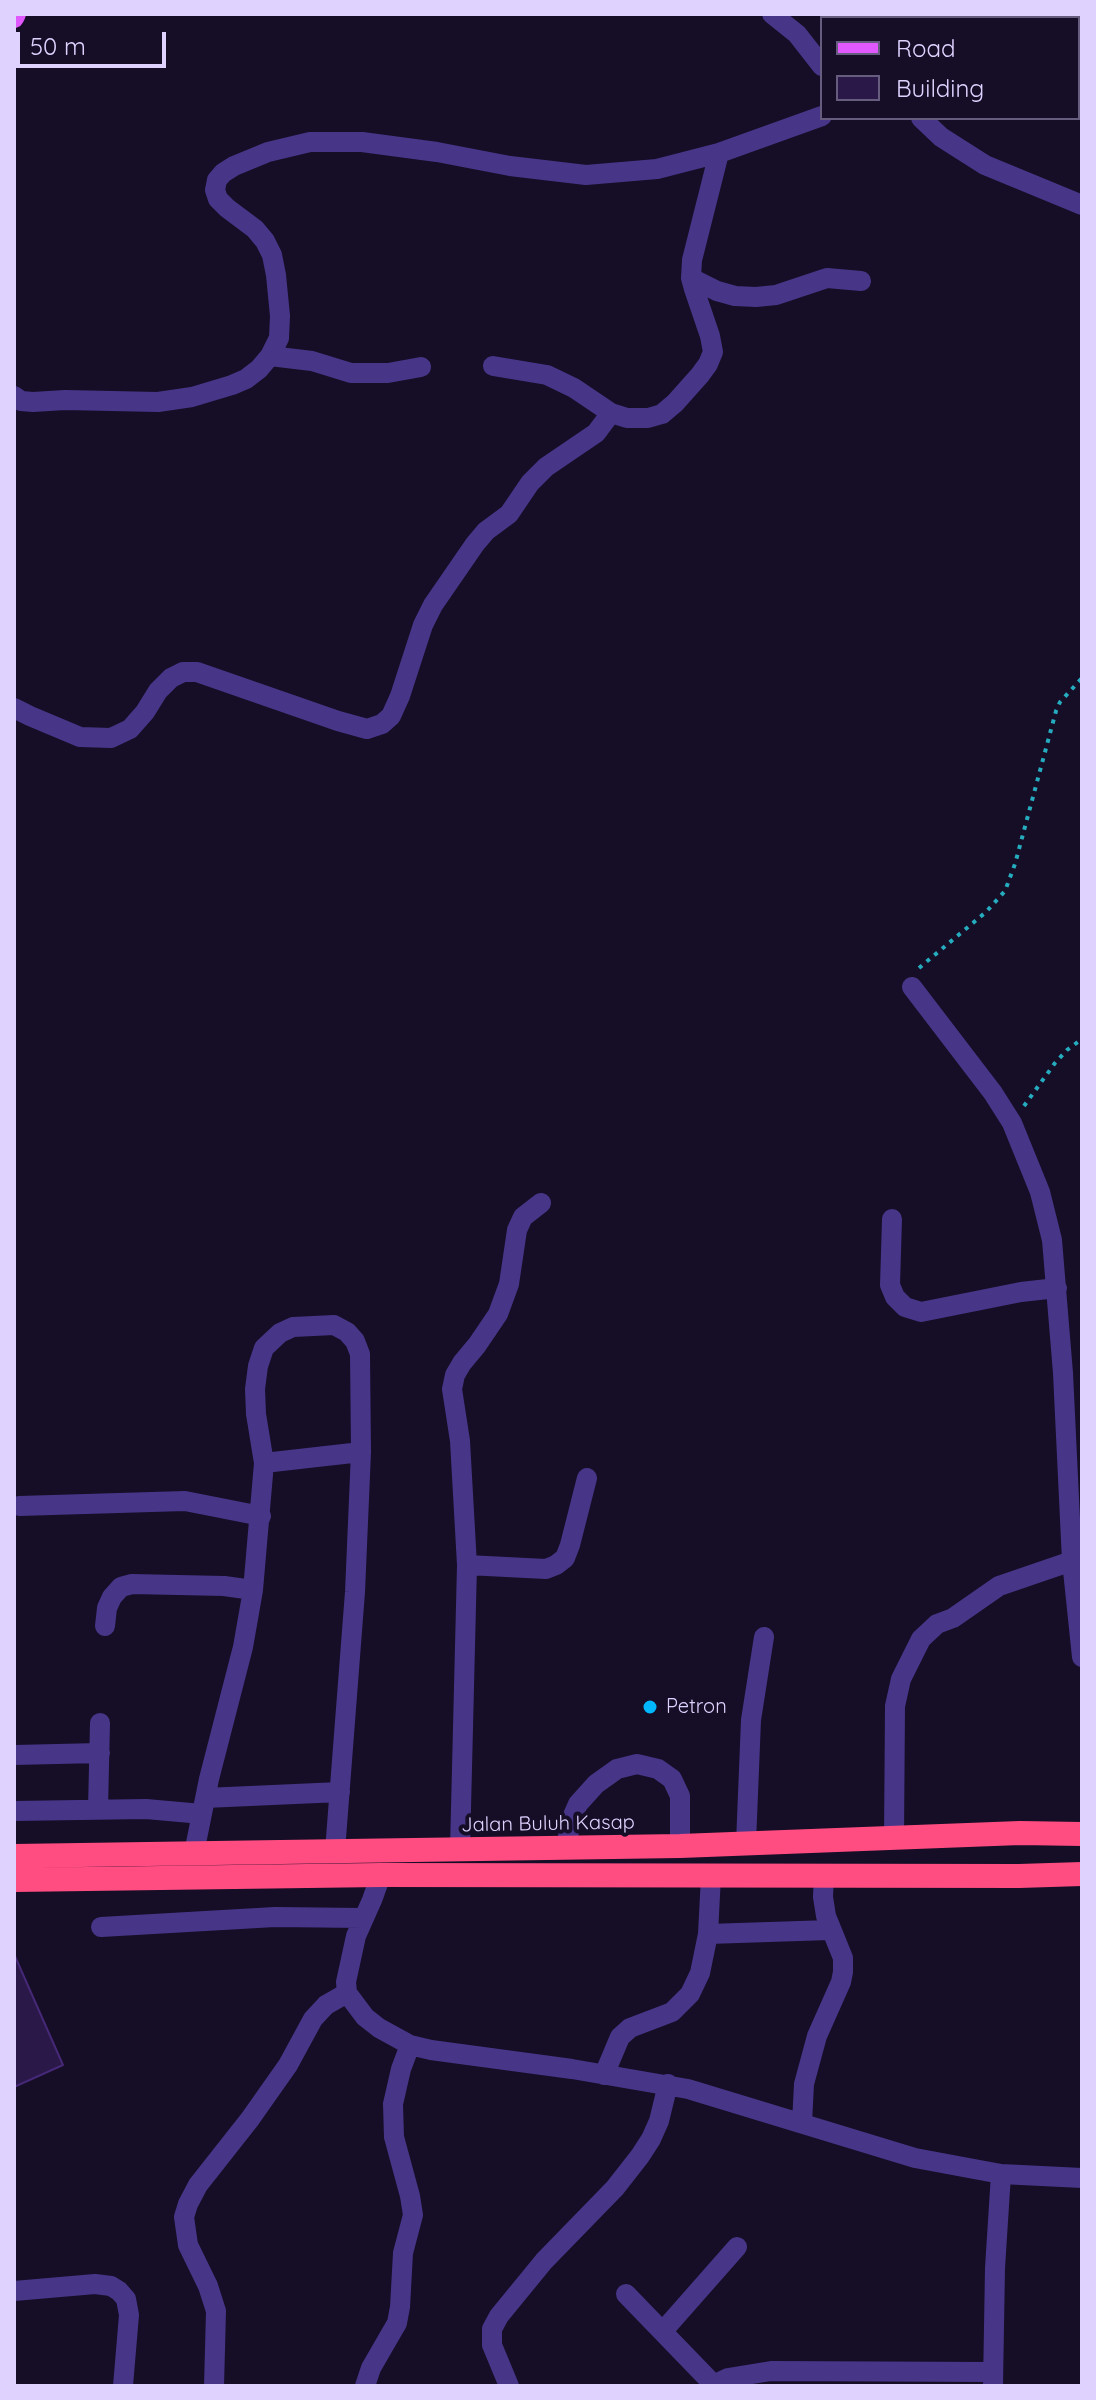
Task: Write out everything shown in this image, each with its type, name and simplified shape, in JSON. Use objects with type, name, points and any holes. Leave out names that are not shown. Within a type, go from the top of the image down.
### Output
[{"type":"highway","name":"Jalan Buluh Kasap","points":[[14,1856],[680,1846],[1020,1833],[1082,1834]]},
{"type":"highway","points":[[1019,1876],[1020,1833]]},
{"type":"highway","points":[[14,1880],[381,1875],[1082,1874]]},
{"type":"street","points":[[772,14],[797,34],[820,63]]},
{"type":"street","points":[[14,396],[21,401],[33,402],[158,402],[192,397],[246,379],[270,356],[279,338],[280,316],[272,255],[255,229],[227,208],[218,199],[215,190],[217,180],[223,173],[268,152],[310,142],[362,142],[586,175],[657,169],[719,153],[820,117]]},
{"type":"street","points":[[923,120],[941,137],[985,165],[1082,205]]},
{"type":"street","points":[[493,366],[547,375],[574,388],[611,413],[636,419],[662,414],[675,403],[708,364],[713,352],[691,278],[692,260],[719,153]]},
{"type":"street","points":[[691,278],[726,293],[756,297],[776,295],[827,278],[861,281]]},
{"type":"street","points":[[270,356],[312,361],[351,373],[388,373],[421,367]]},
{"type":"street","points":[[14,708],[80,737],[111,738],[130,729],[171,678],[183,672],[197,672],[338,721],[367,729],[382,724],[391,716],[400,696],[423,625],[433,605],[475,544],[486,531],[509,514],[530,483],[546,467],[596,433],[611,413]]},
{"type":"street","points":[[912,987],[993,1093],[1012,1123],[1040,1192],[1052,1240],[1057,1288],[1072,1561],[1082,1657]]},
{"type":"street","points":[[460,1849],[467,1565],[460,1441],[452,1389],[455,1375],[498,1314],[509,1284],[517,1230],[523,1217],[541,1203]]},
{"type":"street","points":[[892,1219],[890,1285],[895,1297],[905,1307],[921,1312],[1057,1288]]},
{"type":"street","points":[[194,1853],[243,1647],[253,1590],[264,1463],[256,1414],[258,1366],[264,1348],[280,1333],[293,1327],[334,1325],[347,1332],[360,1354],[361,1452],[355,1592],[335,1851]]},
{"type":"street","points":[[264,1463],[361,1452]]},
{"type":"street","points":[[467,1565],[546,1569],[556,1565],[565,1558],[570,1545],[587,1478]]},
{"type":"street","points":[[19,1506],[185,1501],[261,1516]]},
{"type":"street","points":[[894,1838],[895,1706],[901,1679],[921,1639],[937,1624],[953,1618],[999,1586],[1072,1561]]},
{"type":"street","points":[[105,1626],[112,1597],[121,1587],[132,1584],[253,1590]]},
{"type":"street","points":[[746,1843],[751,1720],[764,1637]]},
{"type":"street","points":[[98,1809],[100,1723]]},
{"type":"street","points":[[14,1755],[100,1753]]},
{"type":"street","points":[[566,1848],[571,1820],[578,1804],[596,1784],[617,1769],[637,1764],[658,1769],[672,1779],[680,1796],[680,1846]]},
{"type":"street","points":[[14,1811],[204,1806],[340,1792]]},
{"type":"street","points":[[802,2123],[804,2084],[817,2036],[843,1972],[843,1958],[830,1930],[823,1897],[824,1874]]},
{"type":"street","points":[[381,1875],[348,1963],[347,1993],[365,2017],[410,2045],[668,2084],[915,2158],[1001,2174],[1082,2178]]},
{"type":"street","points":[[604,2075],[620,2037],[630,2028],[672,2012],[690,1994],[700,1973],[708,1934],[711,1876]]},
{"type":"street","points":[[101,1927],[275,1917],[363,1918]]},
{"type":"street","points":[[708,1934],[830,1930]]},
{"type":"street","points":[[214,2386],[216,2311],[188,2245],[184,2217],[188,2204],[198,2185],[288,2065],[313,2019],[326,2005],[347,1993]]},
{"type":"street","points":[[365,2386],[371,2368],[397,2323],[403,2253],[413,2215],[394,2137],[393,2104],[410,2045]]},
{"type":"street","points":[[509,2386],[492,2345],[492,2329],[544,2261],[615,2188],[640,2156],[659,2121],[668,2084]]},
{"type":"street","points":[[626,2294],[712,2385],[728,2378],[771,2371],[993,2379],[1001,2174]]},
{"type":"street","points":[[663,2331],[737,2247]]},
{"type":"street","points":[[14,2291],[95,2284],[111,2286],[119,2291],[126,2299],[129,2315],[123,2386]]},
{"type":"path","points":[[912,987],[911,978],[915,971],[986,912],[1005,891],[1056,711],[1060,702],[1082,678]]},
{"type":"path","points":[[1012,1123],[1055,1063],[1082,1039]]},
{"type":"building","points":[[14,1954],[63,2065],[14,2087]]},
{"type":"place","name":"Petron","points":[[650,1707]]}]
